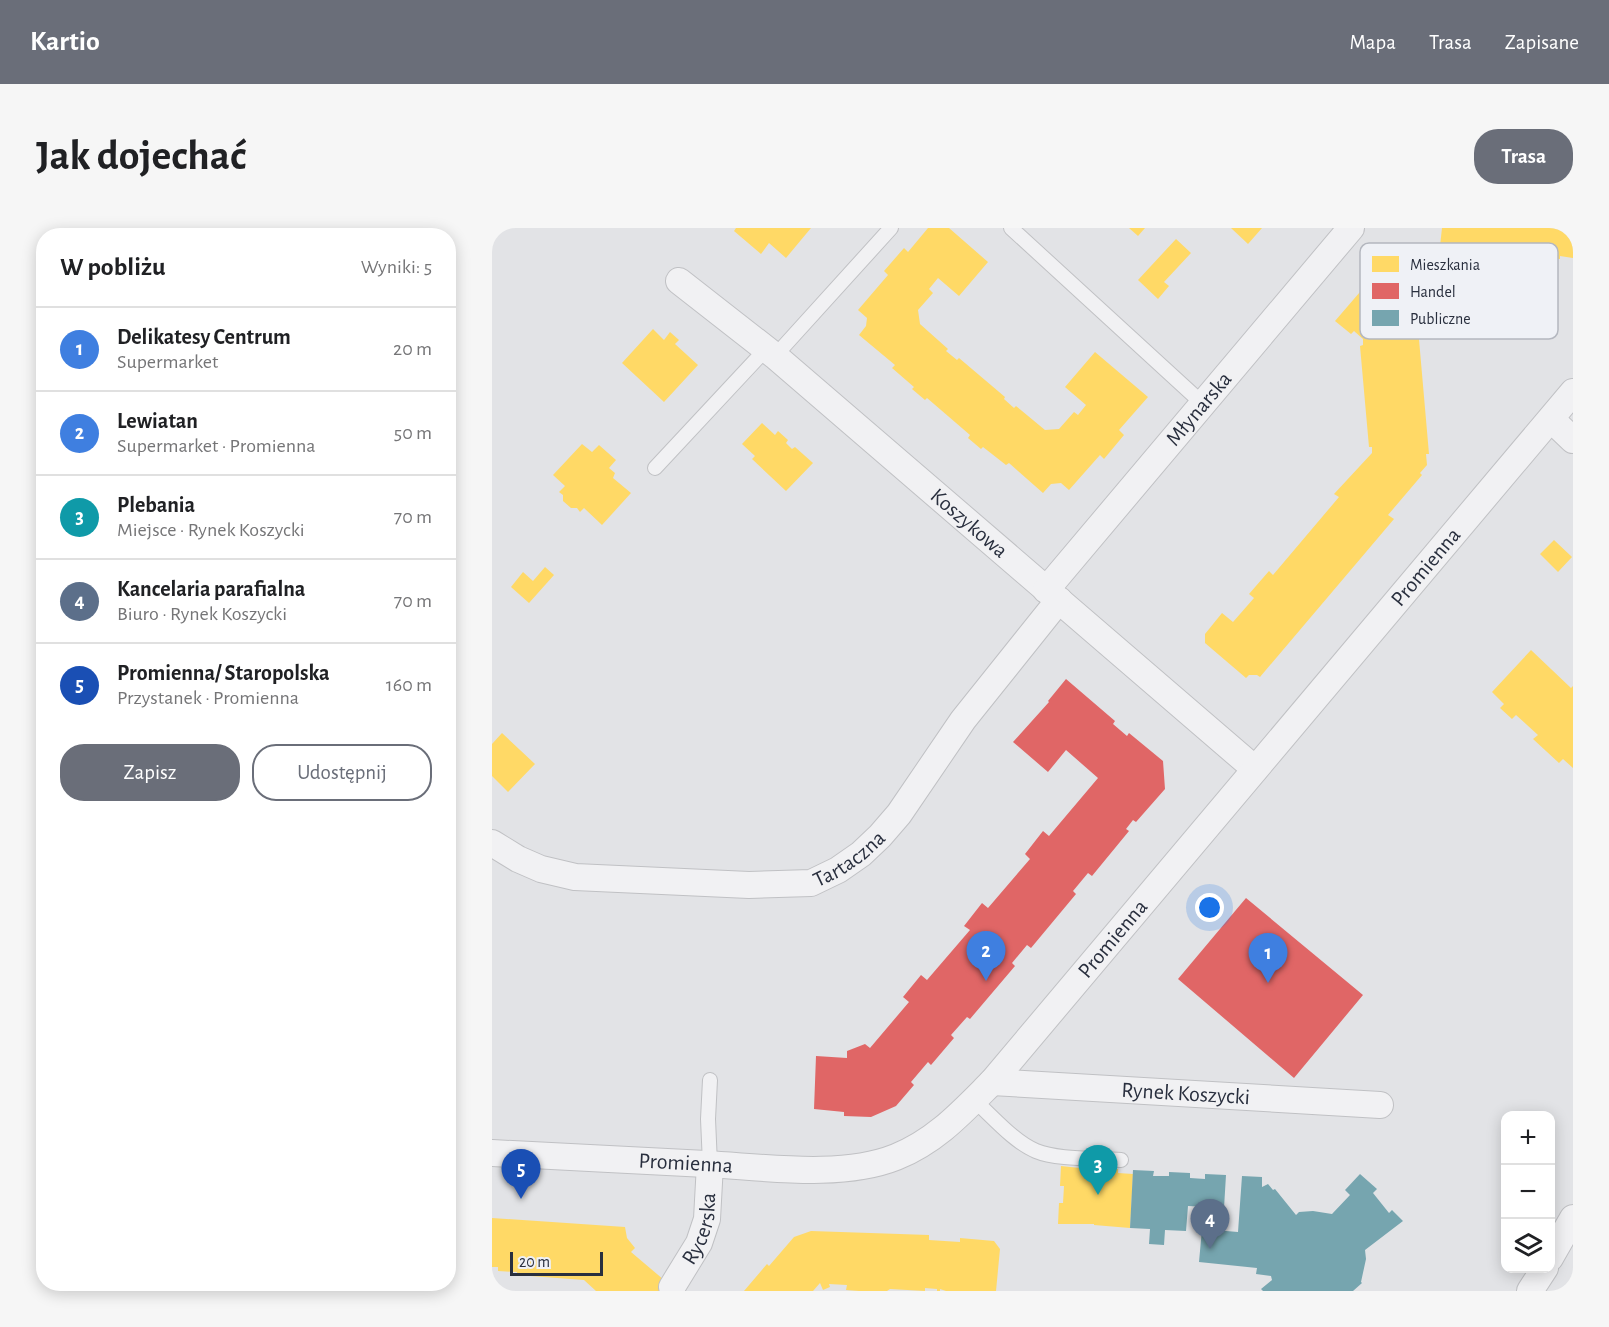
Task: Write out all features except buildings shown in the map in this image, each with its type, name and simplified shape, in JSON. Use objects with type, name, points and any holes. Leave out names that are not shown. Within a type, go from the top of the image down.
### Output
[{"type":"street","name":"Młynarska","points":[[1053,595],[1202,403],[1351,228]]},
{"type":"street","name":"Koszykowa","points":[[678,281],[771,353],[1255,769]]},
{"type":"street","name":"Promienna","points":[[492,1153],[776,1169],[838,1168],[893,1158],[927,1142],[943,1131],[983,1091],[1573,392]]},
{"type":"street","points":[[1551,419],[1573,440]]},
{"type":"street","name":"Tartaczna","points":[[492,843],[540,869],[575,877],[748,885],[811,883],[838,870],[861,854],[899,814],[1053,595]]},
{"type":"street","name":"Rynek Koszycki","points":[[983,1091],[1380,1105]]},
{"type":"street","name":"Rycerska","points":[[672,1287],[699,1243],[707,1219],[710,1164]]},
{"type":"street","points":[[1555,1251],[1573,1218]]},
{"type":"street","points":[[1530,1291],[1542,1273]]},
{"type":"lane","points":[[656,468],[891,228]]},
{"type":"lane","points":[[1011,228],[1202,403]]},
{"type":"lane","points":[[710,1080],[708,1119],[710,1164]]},
{"type":"lane","points":[[983,1091],[1018,1139],[1033,1150],[1051,1155],[1121,1160]]},
{"type":"place","name":"Lewiatan","points":[[986,981]]},
{"type":"place","name":"Delikatesy Centrum","points":[[1268,983]]},
{"type":"place","name":"Plebania","points":[[1098,1195]]},
{"type":"place","name":"Promienna/ Staropolska","points":[[521,1199]]},
{"type":"place","name":"Kancelaria parafialna","points":[[1210,1249]]}]
